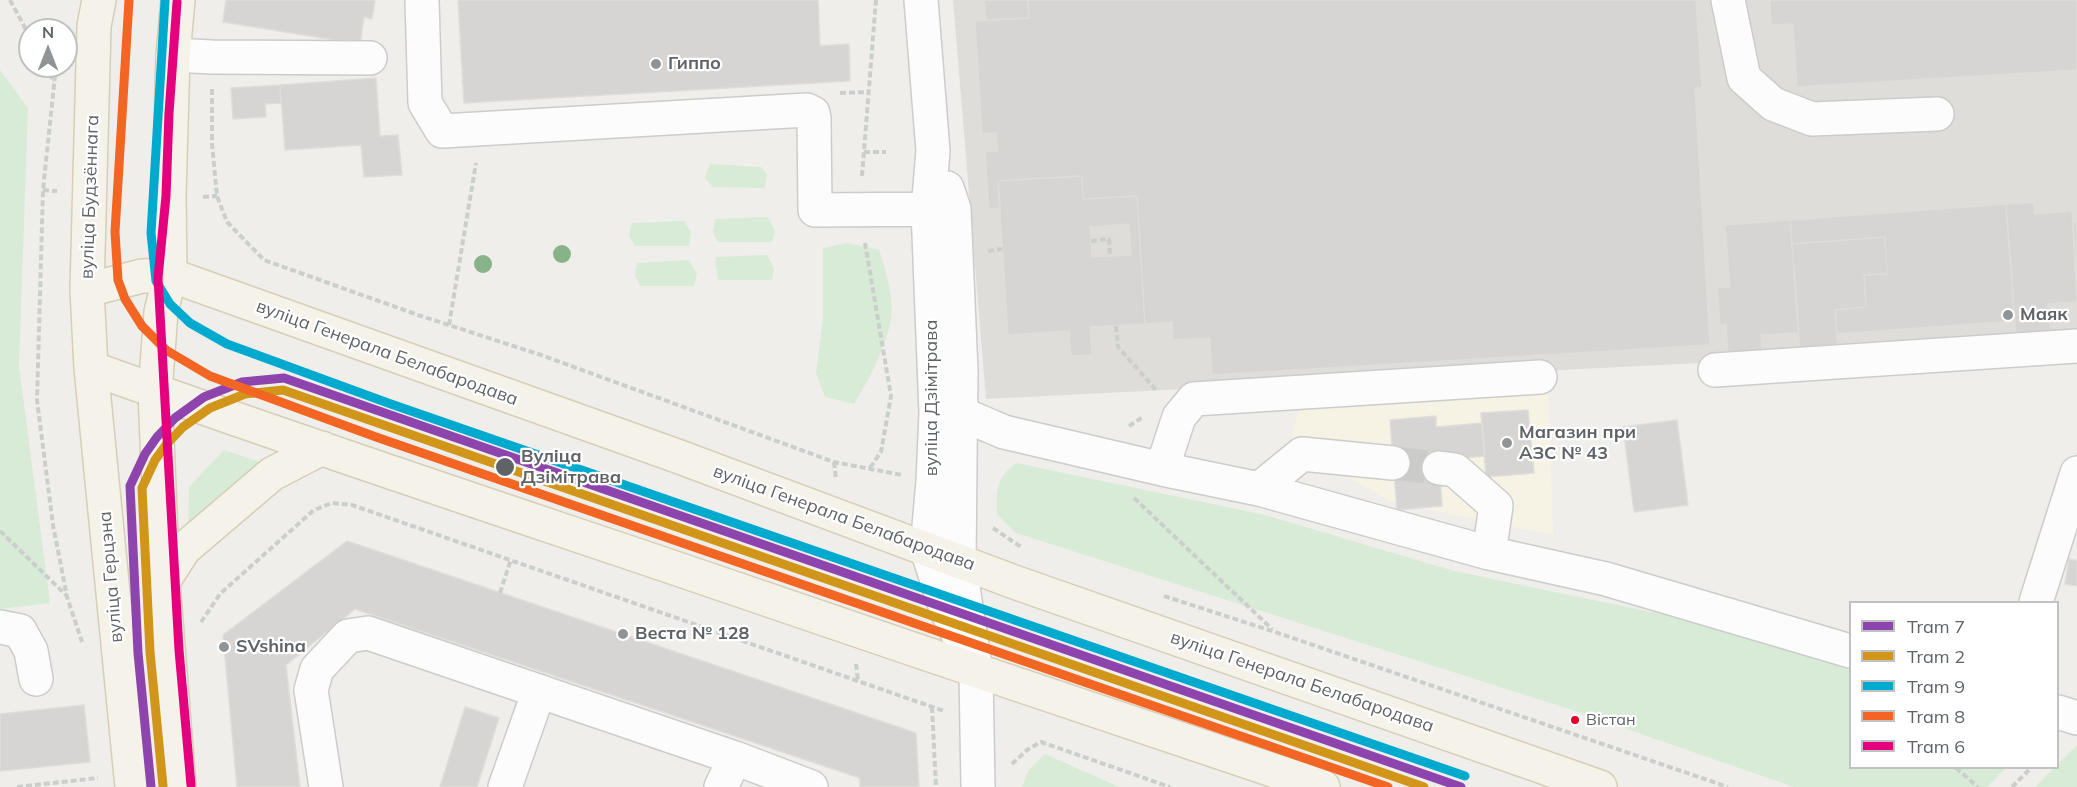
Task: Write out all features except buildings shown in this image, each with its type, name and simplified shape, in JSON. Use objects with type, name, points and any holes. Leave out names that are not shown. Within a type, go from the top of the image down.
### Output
[{"type":"main road","points":[[178,0],[173,55],[169,196],[170,275],[161,312],[155,392],[163,582],[179,787]]},
{"type":"main road","name":"вуліца Будзённага","points":[[91,368],[87,290],[94,9]]},
{"type":"main road","name":"вуліца Генерала Белабародава","points":[[87,290],[142,276],[170,275],[677,456],[959,561],[1600,787]]},
{"type":"main road","points":[[91,368],[155,392],[976,672],[1323,787]]},
{"type":"main road","name":"вуліца Герцэна","points":[[91,368],[118,782]]},
{"type":"main road","points":[[163,582],[184,549],[272,474],[322,448]]},
{"type":"street","points":[[422,0],[426,103],[441,131],[807,111],[813,113],[814,119],[815,210],[941,209]]},
{"type":"street","name":"вуліца Дзімітрава","points":[[921,0],[933,151],[962,414],[959,561],[976,672],[978,787]]},
{"type":"street","points":[[1728,0],[1744,78],[1773,104],[1812,119],[1937,114]]},
{"type":"street","points":[[173,55],[370,58]]},
{"type":"street","name":"вуліца Дзімітрава","points":[[941,209],[936,413],[927,549],[946,609],[976,672]]},
{"type":"street","points":[[1715,370],[2077,346]]},
{"type":"street","points":[[1162,469],[1179,417],[1194,399],[1540,377]]},
{"type":"street","points":[[962,414],[1004,432],[1259,489],[1489,554],[1606,579],[1849,650]]},
{"type":"street","points":[[961,450],[1004,432]]},
{"type":"street","points":[[1259,489],[1302,454],[1393,463]]},
{"type":"street","points":[[1439,468],[1455,470],[1496,506],[1489,554]]},
{"type":"street","points":[[2037,601],[2077,473]]},
{"type":"street","points":[[0,627],[20,631],[31,651],[36,679]]},
{"type":"street","points":[[326,787],[312,690],[316,669],[348,636],[368,633],[735,758],[812,787]]},
{"type":"street","points":[[505,787],[538,691]]},
{"type":"street","points":[[2059,712],[2077,717]]},
{"type":"street","points":[[721,787],[735,758]]},
{"type":"path","points":[[10,0],[20,18]]},
{"type":"path","points":[[212,57],[212,144],[217,196],[227,222],[264,260],[541,355],[834,462],[910,476]]},
{"type":"path","points":[[52,78],[54,82]]},
{"type":"path","points":[[54,78],[43,190],[37,400],[53,525],[68,597],[86,652]]},
{"type":"path","points":[[449,325],[482,129]]},
{"type":"path","points":[[864,152],[886,152]]},
{"type":"path","points":[[43,190],[58,191]]},
{"type":"path","points":[[196,197],[217,196]]},
{"type":"path","points":[[1091,241],[1109,239],[1110,256]]},
{"type":"path","points":[[1116,326],[1118,347],[1179,417]]},
{"type":"path","points":[[387,405],[845,564]]},
{"type":"path","points":[[834,462],[836,482]]},
{"type":"path","points":[[1131,496],[1275,632]]},
{"type":"path","points":[[201,632],[201,621],[220,594],[314,510],[332,503],[352,505],[953,714]]},
{"type":"path","points":[[990,519],[993,528],[1022,547]]},
{"type":"path","points":[[0,531],[68,597]]},
{"type":"path","points":[[500,593],[511,559]]},
{"type":"path","points":[[1153,593],[1275,632],[1728,787]]},
{"type":"path","points":[[932,707],[936,787]]},
{"type":"path","points":[[1007,769],[1027,750],[1041,742],[1170,787]]},
{"type":"path","points":[[1957,769],[1978,787]]},
{"type":"path","points":[[2012,787],[2030,769]]},
{"type":"path","points":[[17,787],[118,782]]},
{"type":"shaded area","points":[[953,0],[2077,0],[2077,344],[986,399]]},
{"type":"shaded area","points":[[1548,388],[1553,535],[1389,501],[1291,442],[1300,402]]},
{"type":"green space","points":[[0,70],[28,108],[19,366],[50,603],[0,609]]},
{"type":"green space","points":[[710,164],[761,167],[767,174],[765,188],[713,187],[705,178]]},
{"type":"green space","points":[[767,217],[775,230],[772,242],[718,242],[713,232],[715,219]]},
{"type":"green space","points":[[684,221],[691,232],[689,246],[635,246],[629,236],[632,223]]},
{"type":"green space","points":[[847,243],[879,250],[892,303],[891,319],[885,342],[854,404],[825,397],[816,373],[823,319],[823,248]]},
{"type":"green space","points":[[767,255],[774,268],[772,280],[718,280],[715,257]]},
{"type":"green space","points":[[689,260],[697,274],[694,286],[640,286],[635,275],[637,263]]},
{"type":"green space","points":[[224,450],[266,464],[221,494],[188,529],[189,487]]},
{"type":"green space","points":[[1016,463],[1265,515],[1454,571],[1723,627],[1849,667],[1849,769],[2005,769],[1987,787],[1794,787],[1566,708],[1016,533],[997,514],[997,492],[1004,474]]},
{"type":"green space","points":[[2077,745],[2077,787],[2035,787],[2053,769],[2059,769],[2059,763]]},
{"type":"green space","points":[[1045,754],[1119,787],[1022,787],[1028,771]]},
{"type":"tunnel","points":[[1393,463],[1439,468]]},
{"type":"tram line","name":"8","points":[[129,0],[115,232],[118,280],[125,299],[142,326],[166,350],[210,376],[376,437],[1388,787]]},
{"type":"tram line","name":"9","points":[[165,1],[151,233],[156,281],[170,304],[190,323],[227,344],[388,403],[1465,776]]},
{"type":"tram line","name":"6","points":[[177,2],[166,196],[158,278],[179,650],[191,785]]},
{"type":"tram line","name":"7","points":[[151,787],[138,653],[130,486],[145,454],[157,437],[175,418],[204,397],[242,382],[284,378],[1461,787]]},
{"type":"tram line","name":"2","points":[[163,786],[150,652],[142,488],[155,460],[166,445],[183,427],[210,408],[245,394],[283,390],[1424,787]]},
{"type":"place","name":"Гиппо","points":[[656,64]]},
{"type":"place","name":"Маяк","points":[[2008,315]]},
{"type":"place","name":"Магазин при АЗС № 43","points":[[1507,443]]},
{"type":"place","name":"Вуліца Дзімітрава","points":[[505,467]]},
{"type":"place","name":"Веста № 128","points":[[623,634]]},
{"type":"place","name":"SVshina","points":[[224,647]]},
{"type":"place","name":"Вістан","points":[[1575,720]]}]
